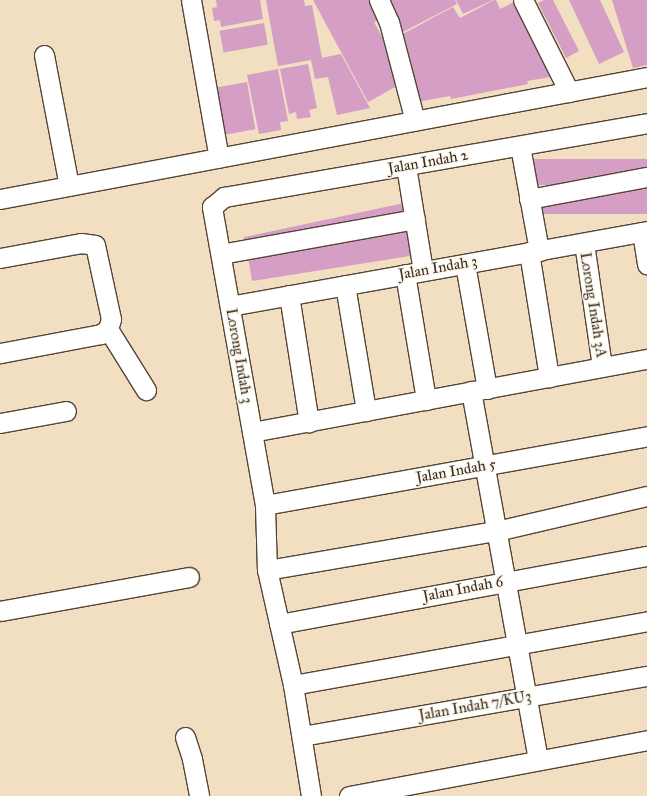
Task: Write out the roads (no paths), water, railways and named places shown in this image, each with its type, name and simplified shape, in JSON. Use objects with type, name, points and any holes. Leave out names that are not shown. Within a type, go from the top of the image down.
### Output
[{"type":"street","points":[[190,0],[219,158]]},
{"type":"street","points":[[379,0],[388,22],[415,121]]},
{"type":"street","points":[[523,0],[570,92]]},
{"type":"street","points":[[44,55],[69,186]]},
{"type":"street","points":[[0,199],[647,77]]},
{"type":"street","name":"Jalan Indah 2","points":[[212,207],[224,197],[647,123]]},
{"type":"street","points":[[520,146],[529,199],[549,377]]},
{"type":"street","points":[[406,166],[416,219],[423,271]]},
{"type":"street","points":[[529,199],[647,177]]},
{"type":"street","name":"Lorong Indah 3","points":[[212,207],[265,505],[267,570],[293,685],[311,796]]},
{"type":"street","points":[[220,254],[416,219]]},
{"type":"street","points":[[644,232],[647,265]]},
{"type":"street","name":"Jalan Indah 3","points":[[230,306],[644,232]]},
{"type":"street","name":"Lorong Indah 3A","points":[[584,242],[602,367]]},
{"type":"street","points":[[0,258],[81,243],[95,245],[110,319],[108,329],[101,334],[0,352]]},
{"type":"street","points":[[465,264],[479,390],[484,466],[525,697],[538,760]]},
{"type":"street","points":[[404,274],[426,400]]},
{"type":"street","points":[[345,285],[366,411]]},
{"type":"street","points":[[289,295],[309,422]]},
{"type":"street","points":[[108,329],[146,390]]},
{"type":"street","points":[[252,432],[647,359]]},
{"type":"street","points":[[0,423],[66,411]]},
{"type":"street","name":"Jalan Indah 5","points":[[265,505],[647,436]]},
{"type":"street","points":[[267,570],[496,531],[647,496]]},
{"type":"street","name":"Jalan Indah 6","points":[[279,624],[504,581],[647,556]]},
{"type":"street","points":[[0,611],[189,577]]},
{"type":"street","points":[[293,685],[516,646],[647,621]]},
{"type":"street","name":"Jalan Indah 7/KU3","points":[[302,736],[647,676]]},
{"type":"street","points":[[185,737],[192,759],[199,796]]},
{"type":"street","points":[[349,796],[647,740]]}]
